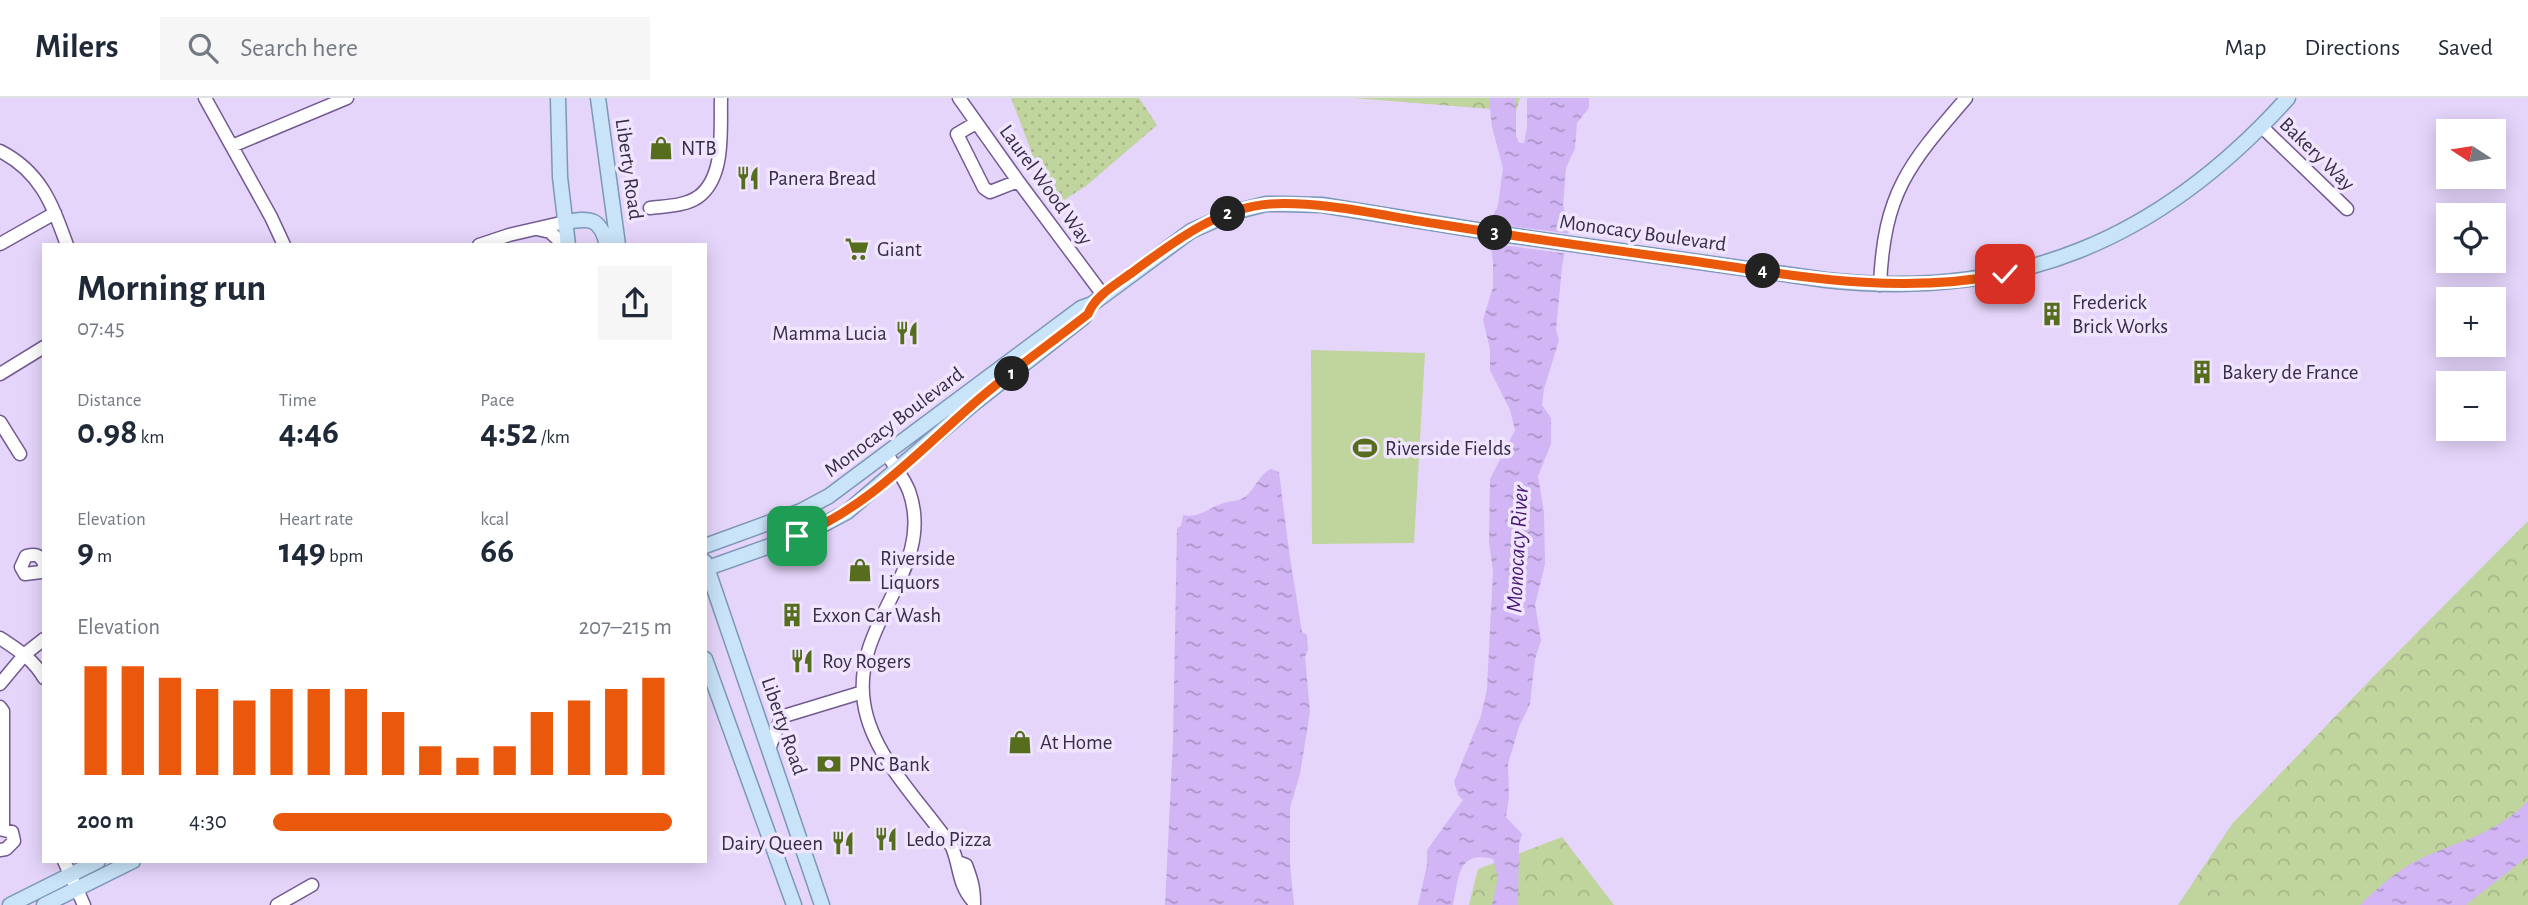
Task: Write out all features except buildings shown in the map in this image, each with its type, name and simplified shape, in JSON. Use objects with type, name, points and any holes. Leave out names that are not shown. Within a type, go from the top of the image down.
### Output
[{"type":"main road","points":[[558,98],[566,243]]},
{"type":"main road","name":"Liberty Road","points":[[598,98],[618,243]]},
{"type":"main road","name":"Monocacy Boulevard","points":[[707,545],[815,505],[1081,307],[1098,299],[1191,231],[1234,212],[1266,204],[1322,205],[1826,280],[1880,285],[1938,284],[1981,279],[2073,254],[2114,236],[2162,210],[2218,168],[2262,127],[2288,98]]},
{"type":"main road","points":[[565,222],[587,219],[594,221],[600,226],[606,243]]},
{"type":"main road","name":"Monocacy Boulevard","points":[[707,566],[823,526],[859,504],[973,404],[1088,314],[1098,299]]},
{"type":"main road","name":"Liberty Road","points":[[707,569],[822,905]]},
{"type":"main road","points":[[707,665],[794,905]]},
{"type":"main road","points":[[10,905],[94,863]]},
{"type":"main road","points":[[44,905],[71,874],[123,863]]},
{"type":"street","points":[[205,98],[271,216],[283,243]]},
{"type":"street","points":[[232,146],[347,98]]},
{"type":"street","points":[[650,208],[690,201],[707,188],[713,178],[718,152],[721,98]]},
{"type":"street","name":"Laurel Wood Way","points":[[959,98],[1098,299]]},
{"type":"street","points":[[1880,285],[1885,232],[1900,186],[1921,150],[1966,98]]},
{"type":"street","points":[[976,122],[957,134],[984,188],[990,192],[1018,181]]},
{"type":"street","name":"Bakery Way","points":[[2262,127],[2347,209]]},
{"type":"street","points":[[0,151],[26,168],[42,186],[67,243]]},
{"type":"street","points":[[0,244],[55,213]]},
{"type":"street","points":[[485,243],[534,228],[565,222]]},
{"type":"street","points":[[534,228],[550,232],[564,243]]},
{"type":"street","points":[[0,374],[42,348]]},
{"type":"street","points":[[0,422],[20,454]]},
{"type":"street","points":[[887,454],[908,488],[914,521],[912,546],[903,575],[868,646],[862,674],[867,717],[879,746],[952,847],[966,893],[974,903]]},
{"type":"street","points":[[0,638],[25,654],[42,674]]},
{"type":"street","points":[[0,684],[25,654],[42,641]]},
{"type":"street","points":[[769,750],[784,716],[863,692]]},
{"type":"street","points":[[0,707],[4,711],[1,829],[12,831],[14,841],[6,849],[0,850]]},
{"type":"street","points":[[71,874],[84,905]]},
{"type":"street","points":[[277,905],[312,885]]},
{"type":"green space","points":[[1011,98],[1139,98],[1157,125],[1086,186],[1056,205],[1049,198]]},
{"type":"green space","points":[[1353,98],[1520,98],[1516,111]]},
{"type":"green space","name":"Riverside Fields","points":[[1311,350],[1425,353],[1414,543],[1312,544]]},
{"type":"green space","points":[[2528,521],[2528,905],[2178,905],[2232,824]]},
{"type":"green space","points":[[1562,837],[1614,905],[1469,905],[1478,869]]},
{"type":"water","name":"Monocacy River","points":[[1489,98],[1516,98],[1516,136],[1519,143],[1524,143],[1527,127],[1527,98],[1589,98],[1589,108],[1577,123],[1575,148],[1566,168],[1563,205],[1569,228],[1556,330],[1559,340],[1544,389],[1542,405],[1551,418],[1551,444],[1538,476],[1544,512],[1545,564],[1535,605],[1541,640],[1535,659],[1530,704],[1519,727],[1508,764],[1509,797],[1506,817],[1522,834],[1519,845],[1518,905],[1492,905],[1498,878],[1493,859],[1481,857],[1466,862],[1462,868],[1453,905],[1418,905],[1427,865],[1427,850],[1463,800],[1458,795],[1454,782],[1481,716],[1487,689],[1493,571],[1489,542],[1490,479],[1515,430],[1510,410],[1490,370],[1490,349],[1483,320],[1493,287],[1488,225],[1498,206],[1503,168],[1492,127]]},
{"type":"water","points":[[1271,469],[1279,472],[1302,632],[1307,635],[1308,650],[1305,657],[1310,712],[1300,774],[1290,808],[1290,864],[1294,905],[1165,905],[1173,740],[1177,528],[1181,526],[1183,515],[1199,514],[1243,498]]},
{"type":"water","points":[[2528,801],[2528,856],[2466,905],[2360,905],[2404,868],[2503,822]]},
{"type":"pier","points":[[1486,223],[1572,234],[1568,254],[1487,243]]},
{"type":"place","name":"NTB","points":[[661,148]]},
{"type":"place","name":"Panera Bread","points":[[748,178]]},
{"type":"place","name":"Giant","points":[[857,249]]},
{"type":"place","name":"Frederick Brick Works","points":[[2052,314]]},
{"type":"place","name":"Mamma Lucia","points":[[907,333]]},
{"type":"place","name":"Bakery de France","points":[[2202,372]]},
{"type":"place","name":"Riverside Fields","points":[[1365,448]]},
{"type":"place","name":"Riverside Liquors","points":[[860,570]]},
{"type":"place","name":"Exxon Car Wash","points":[[792,615]]},
{"type":"place","name":"Roy Rogers","points":[[802,661]]},
{"type":"place","name":"At Home","points":[[1020,742]]},
{"type":"place","name":"PNC Bank","points":[[829,764]]},
{"type":"place","name":"Ledo Pizza","points":[[886,839]]},
{"type":"place","name":"Dairy Queen","points":[[843,843]]},
{"type":"route","points":[[797,536],[823,526],[859,504],[973,404],[1088,314],[1092,304],[1173,243],[1212,220],[1266,204],[1322,205],[1501,234],[1856,284],[1938,284],[2005,274]]}]
